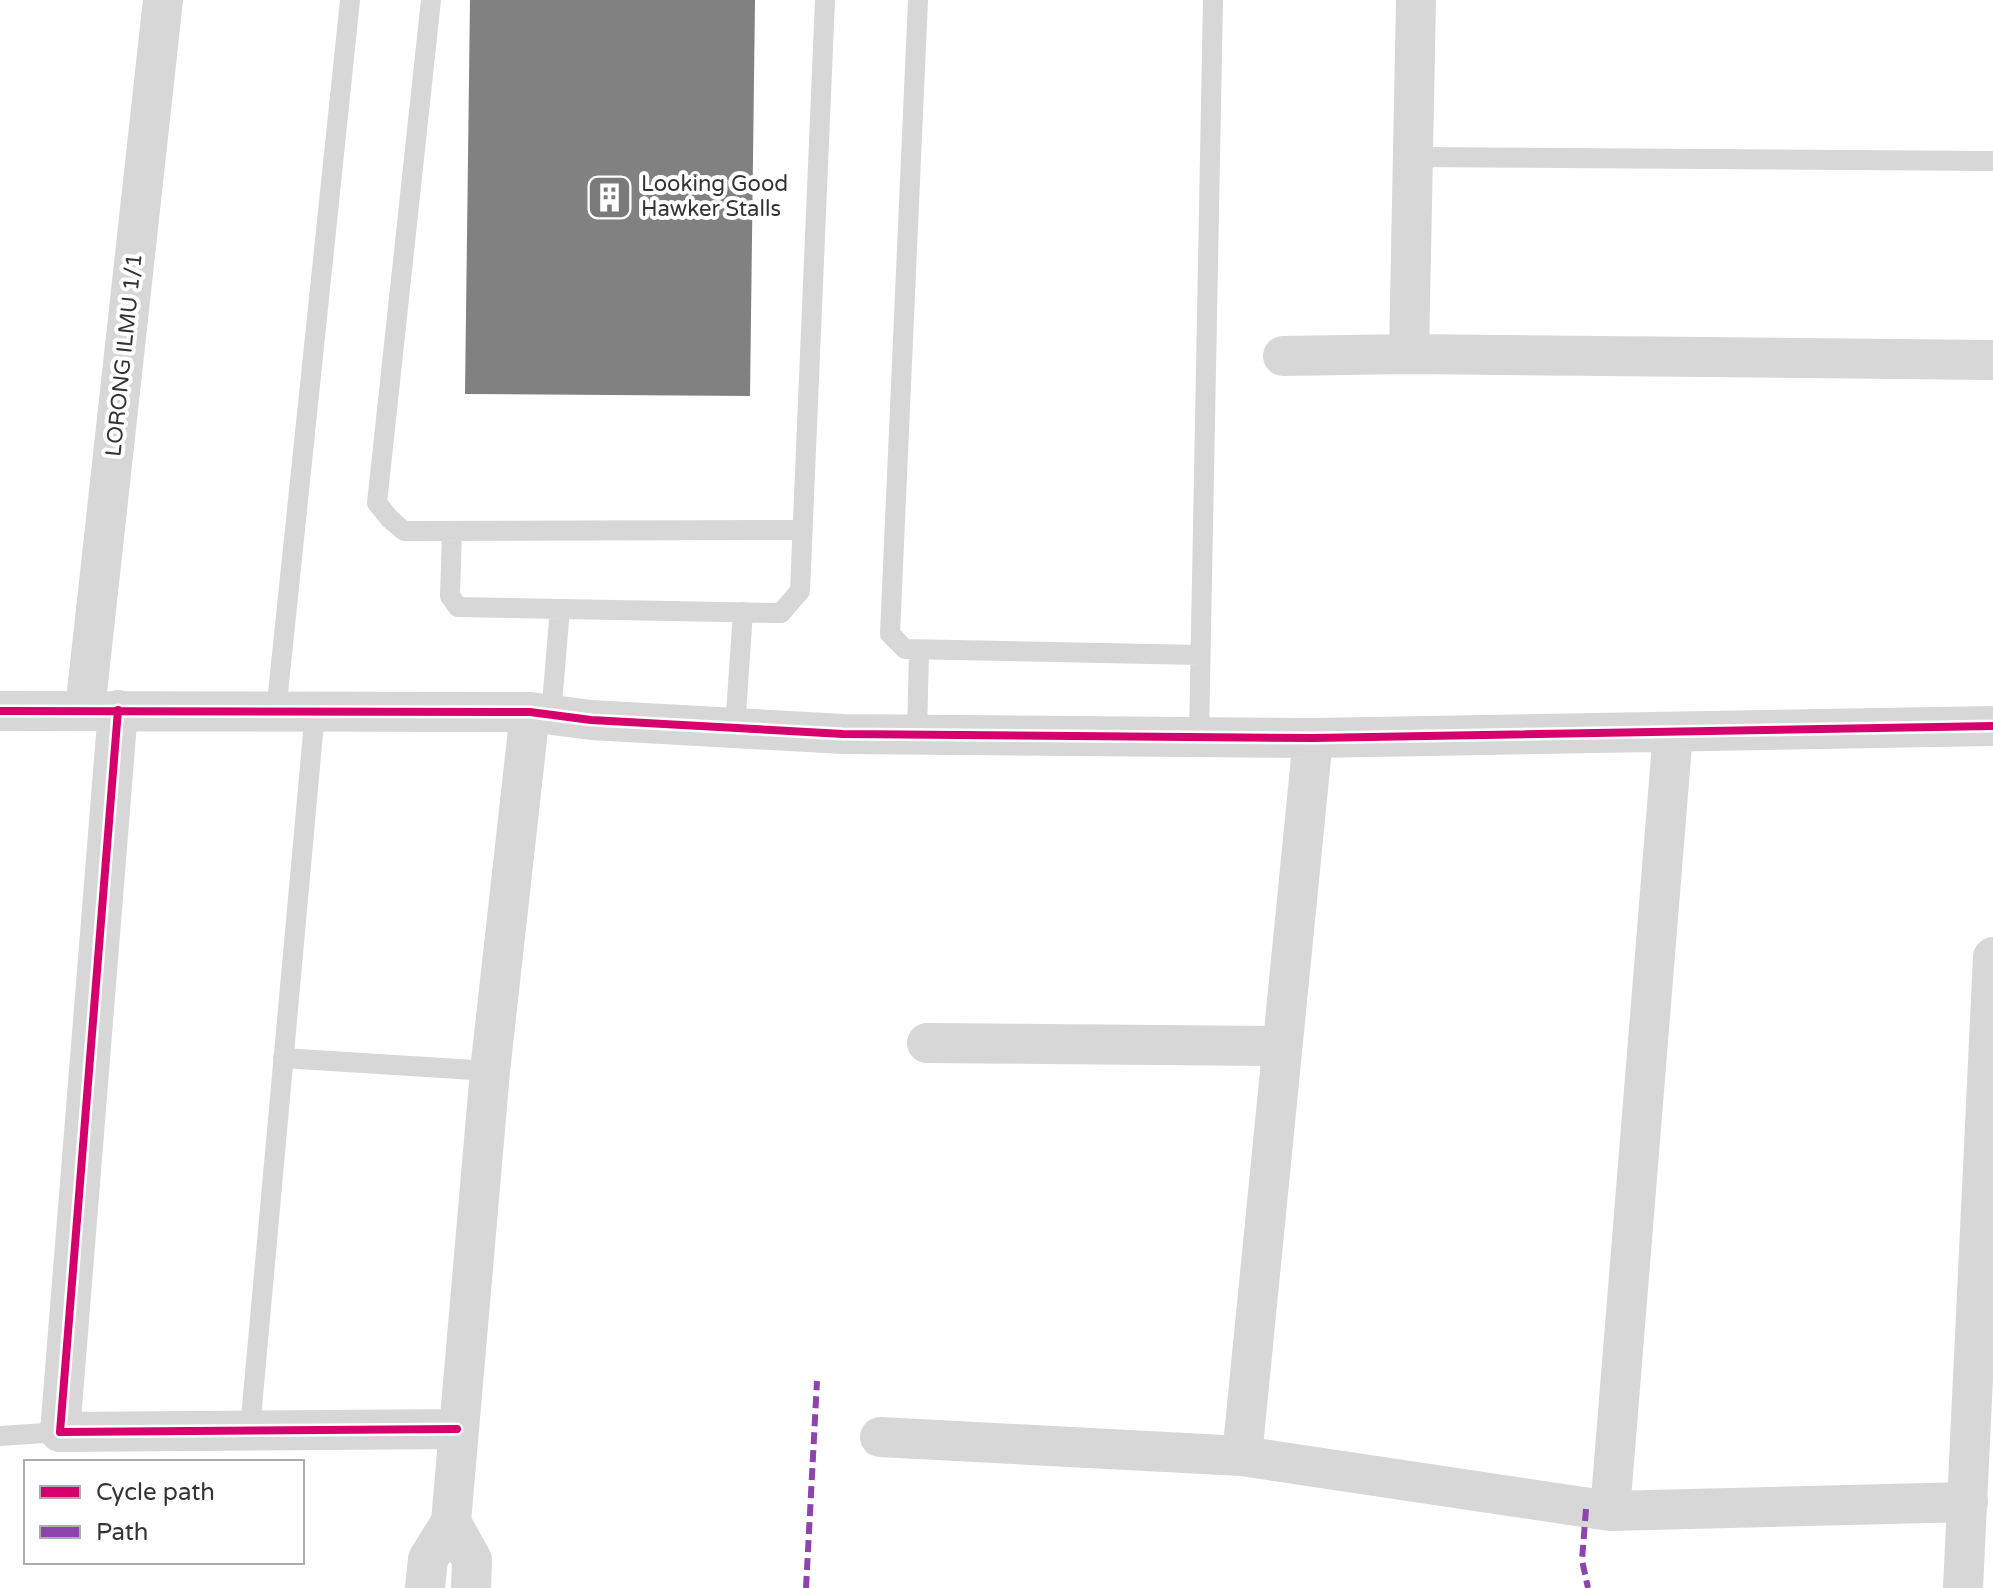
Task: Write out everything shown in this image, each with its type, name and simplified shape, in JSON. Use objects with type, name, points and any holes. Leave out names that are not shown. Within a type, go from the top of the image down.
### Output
[{"type":"street","name":"LORONG ILMU 1/1","points":[[60,1432],[102,710],[163,0]]},
{"type":"street","points":[[1409,354],[1416,0]]},
{"type":"street","points":[[1283,356],[1409,354],[1993,360]]},
{"type":"street","points":[[0,711],[540,714],[591,720],[843,734],[1313,738],[1993,726]]},
{"type":"street","points":[[425,1588],[428,1559],[451,1522],[490,1071],[540,714]]},
{"type":"street","points":[[1610,1511],[1673,732]]},
{"type":"street","points":[[1242,1456],[1313,738]]},
{"type":"street","points":[[1963,1588],[1981,1502],[1993,957]]},
{"type":"street","points":[[927,1043],[1282,1046]]},
{"type":"street","points":[[60,1432],[457,1429]]},
{"type":"street","points":[[880,1437],[1242,1456],[1610,1511],[1981,1502]]},
{"type":"street","points":[[451,1522],[472,1560],[471,1588]]},
{"type":"lane","points":[[250,1429],[283,1058],[296,712],[350,0]]},
{"type":"lane","points":[[431,0],[377,503],[404,531],[803,530]]},
{"type":"lane","points":[[452,531],[450,596],[458,607],[781,613],[800,591],[825,0]]},
{"type":"lane","points":[[918,0],[890,634],[905,649],[919,650],[1200,655]]},
{"type":"lane","points":[[1199,737],[1213,0]]},
{"type":"lane","points":[[1413,157],[1993,161]]},
{"type":"lane","points":[[540,714],[560,609]]},
{"type":"lane","points":[[735,728],[743,612]]},
{"type":"lane","points":[[917,735],[919,650]]},
{"type":"lane","points":[[283,1058],[490,1071]]},
{"type":"lane","points":[[0,1436],[60,1432]]},
{"type":"building","name":"Looking Good Hawker Stalls","points":[[470,0],[755,0],[750,396],[465,394]]},
{"type":"marked path","points":[[806,1588],[817,1381]]},
{"type":"marked path","points":[[1586,1509],[1582,1560],[1588,1588]]},
{"type":"cycle path","points":[[118,710],[60,1432],[457,1429]]},
{"type":"cycle path","points":[[0,711],[530,712],[591,720],[843,734],[1313,738],[1993,726]]},
{"type":"place","name":"Looking Good Hawker Stalls","points":[[610,197]]}]
